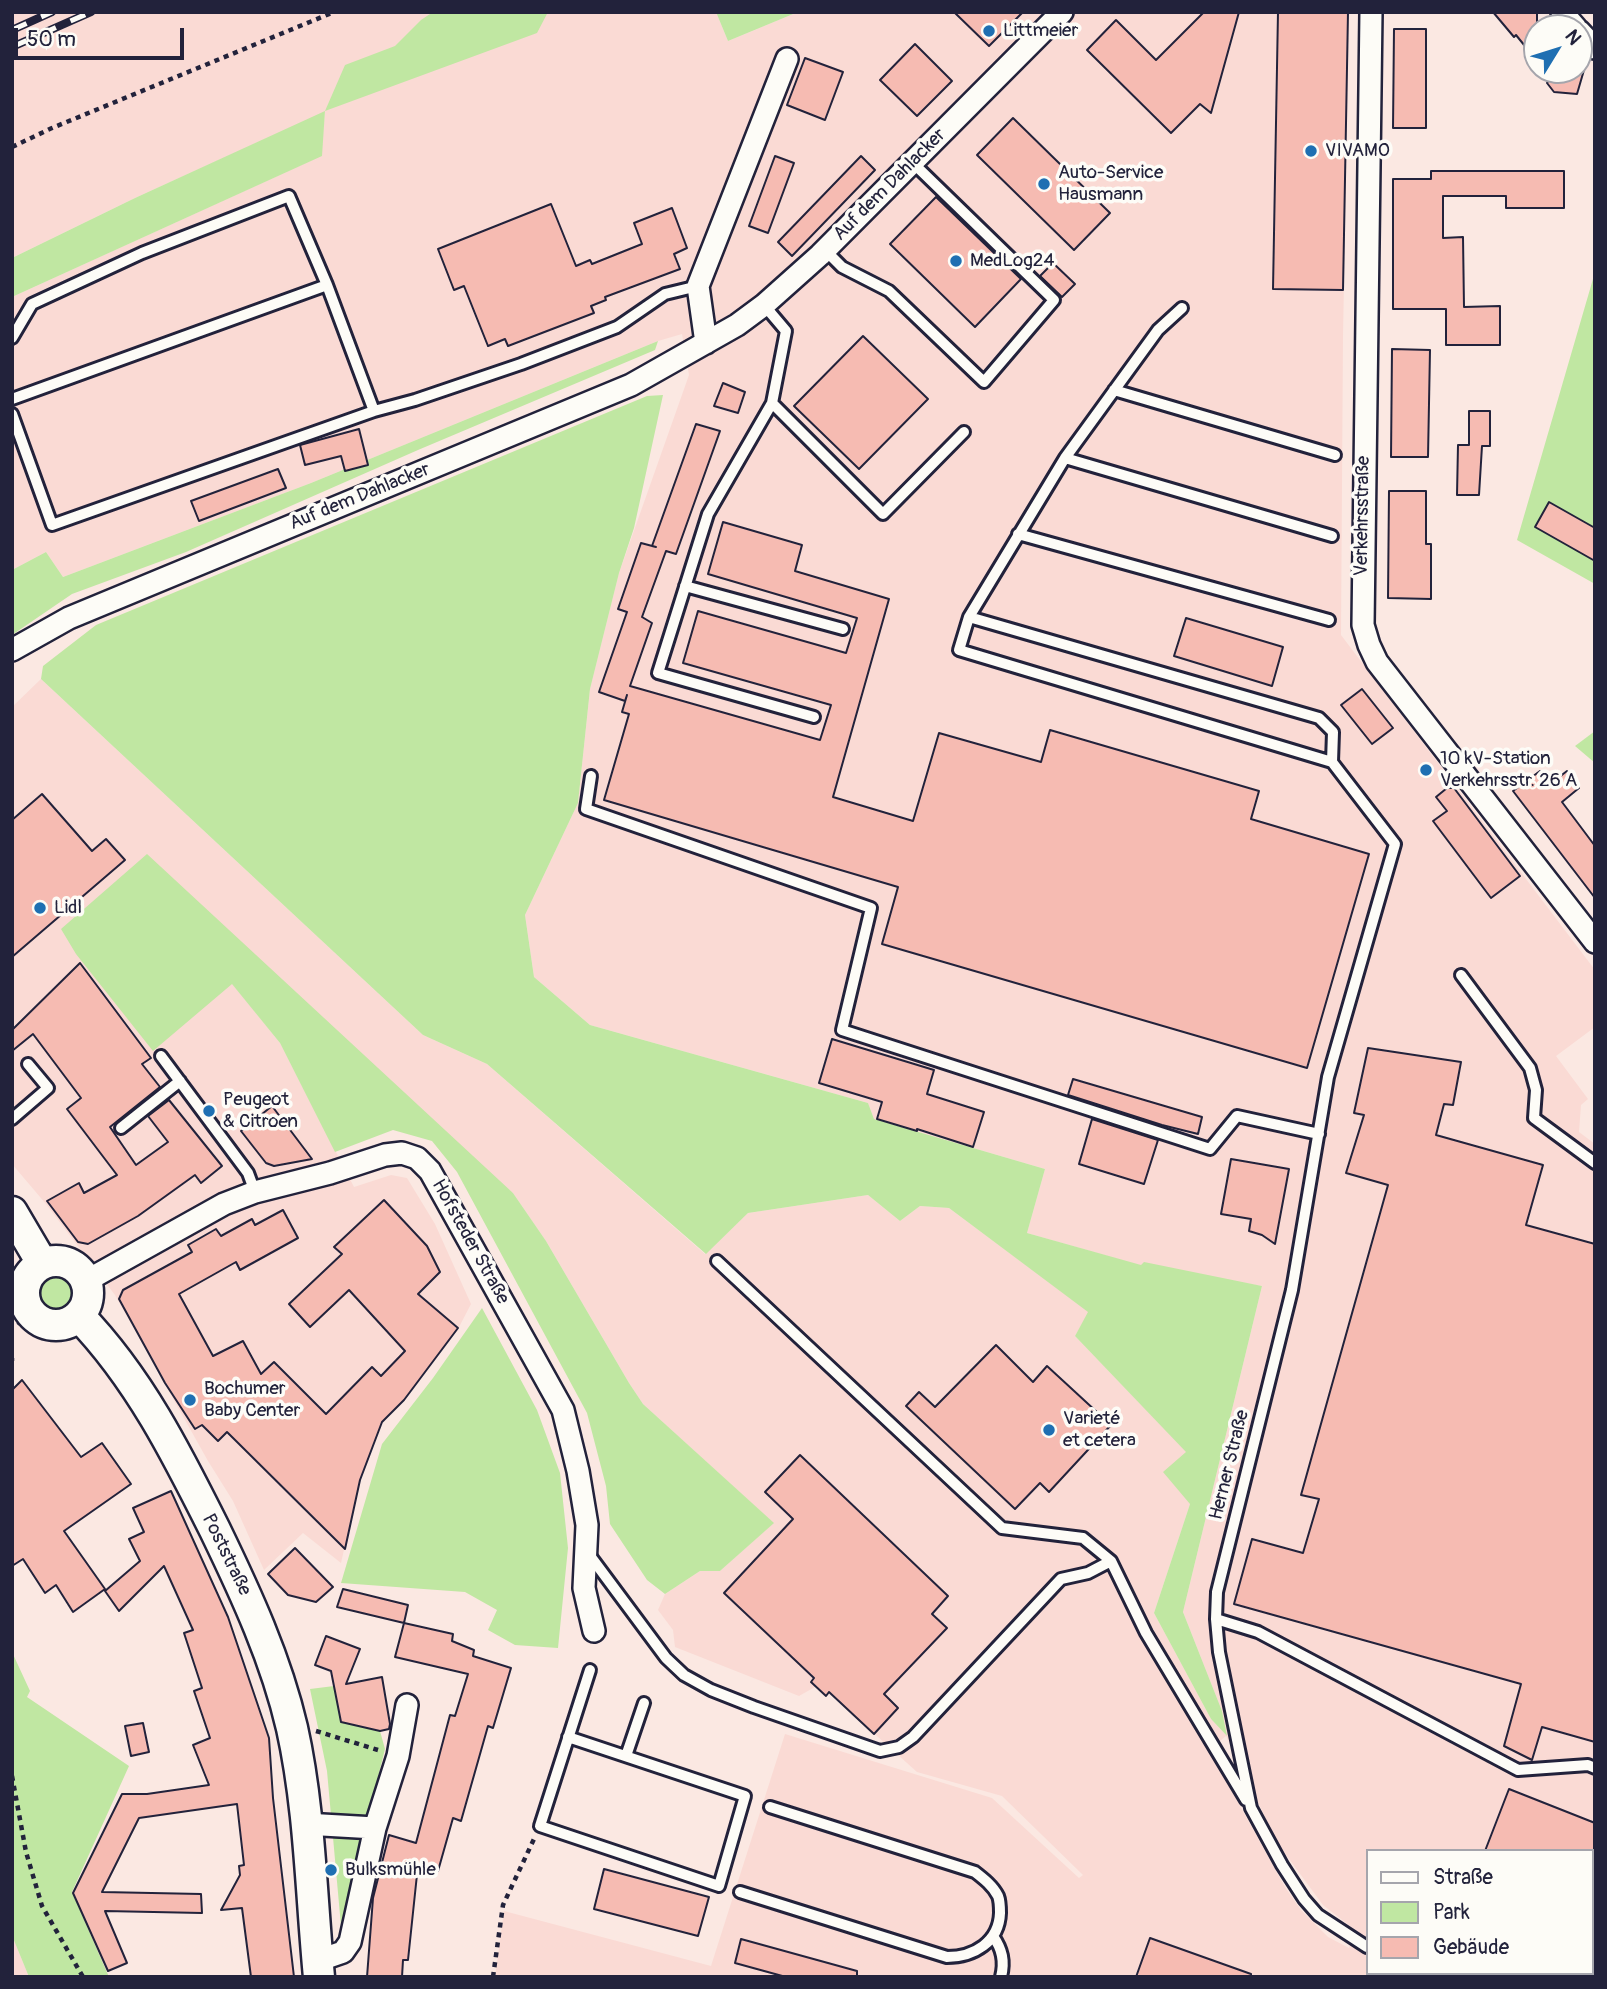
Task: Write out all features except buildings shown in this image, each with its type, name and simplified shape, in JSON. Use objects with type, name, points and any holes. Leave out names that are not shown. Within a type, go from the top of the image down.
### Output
[{"type":"street","name":"Auf dem Dahlacker","points":[[12,650],[69,618],[631,385],[737,325],[764,305],[825,250],[1062,12]]},
{"type":"street","name":"Verkehrsstraße","points":[[1371,12],[1363,625],[1377,662],[1595,942]]},
{"type":"street","points":[[706,342],[698,286],[787,59]]},
{"type":"street","name":"Hofsteder Straße","points":[[86,1281],[224,1204],[255,1192],[385,1155],[402,1153],[417,1158],[430,1171],[563,1410],[578,1471],[587,1525],[584,1588],[594,1631]]},
{"type":"street","points":[[12,1212],[42,1263]]},
{"type":"street","points":[[53,1260],[73,1265],[86,1281],[88,1299],[79,1316],[72,1321],[54,1325],[19,1321],[25,1303],[25,1283],[42,1263],[53,1260]]},
{"type":"street","name":"Poststraße","points":[[79,1316],[104,1342],[152,1409],[244,1590],[276,1671],[292,1729],[311,1870],[318,1969]]},
{"type":"street","name":"Poststraße","points":[[318,1969],[343,1952],[350,1942],[375,1828],[398,1756],[407,1705]]},
{"type":"street","points":[[305,1824],[375,1828]]},
{"type":"lane","points":[[825,250],[842,267],[889,290],[984,382],[1054,300],[913,163]]},
{"type":"lane","points":[[12,338],[32,304],[142,253],[289,196],[327,285],[374,411]]},
{"type":"lane","points":[[12,399],[327,285]]},
{"type":"lane","points":[[12,414],[52,525],[374,411],[521,364],[617,327],[665,294],[698,286]]},
{"type":"lane","points":[[764,305],[786,331],[772,403],[708,514],[658,673],[814,718]]},
{"type":"lane","points":[[969,617],[1319,718],[1333,732],[1332,762],[959,650],[969,617],[1065,458],[1158,330],[1182,309]]},
{"type":"lane","points":[[1114,390],[1335,455]]},
{"type":"lane","points":[[772,403],[883,514],[964,432]]},
{"type":"lane","points":[[1065,458],[1332,536]]},
{"type":"lane","points":[[1018,534],[1329,620]]},
{"type":"lane","points":[[685,586],[843,629]]},
{"type":"lane","name":"Herner Straße","points":[[1332,762],[1395,844],[1328,1077],[1292,1290],[1217,1592],[1216,1619],[1219,1652],[1251,1808],[1304,1899],[1329,1922],[1366,1946]]},
{"type":"lane","points":[[591,776],[586,809],[871,908],[842,1030],[1210,1149],[1237,1116],[1319,1134]]},
{"type":"lane","points":[[1461,975],[1530,1068],[1536,1090],[1534,1118],[1595,1163]]},
{"type":"lane","points":[[161,1056],[248,1173],[255,1192]]},
{"type":"lane","points":[[12,1119],[48,1088],[27,1063]]},
{"type":"lane","points":[[121,1128],[180,1082]]},
{"type":"lane","points":[[718,1261],[1002,1528],[1083,1538],[1111,1561],[1146,1633],[1251,1808]]},
{"type":"lane","points":[[586,1551],[666,1658],[684,1675],[711,1690],[754,1707],[880,1751],[899,1747],[914,1737],[1060,1579],[1088,1573],[1111,1561]]},
{"type":"lane","points":[[1216,1619],[1258,1632],[1518,1769],[1588,1765],[1595,1768]]},
{"type":"lane","points":[[568,1737],[745,1796],[719,1886],[540,1826],[568,1737],[590,1670]]},
{"type":"lane","points":[[625,1756],[644,1703]]},
{"type":"lane","points":[[740,1892],[947,1957],[962,1957],[975,1952],[993,1936],[999,1923],[999,1898],[991,1885],[975,1872],[770,1807]]},
{"type":"lane","points":[[993,1936],[1002,1949],[1001,1977]]},
{"type":"path","points":[[12,147],[334,12]]},
{"type":"path","points":[[316,1731],[398,1756]]},
{"type":"path","points":[[12,1776],[26,1852],[42,1906],[83,1977]]},
{"type":"path","points":[[493,1977],[503,1905],[540,1826]]},
{"type":"shaded area","points":[[12,12],[716,12],[728,41],[798,12],[1349,12],[1341,635],[1595,970],[1595,1027],[1556,1056],[1588,1099],[1581,1105],[1579,1132],[1595,1144],[1595,1977],[495,1977],[504,1911],[711,1966],[785,1734],[992,1798],[1079,1878],[1083,1875],[1002,1796],[917,1772],[829,1693],[826,1696],[815,1687],[799,1696],[675,1647],[673,1630],[658,1610],[665,1594],[700,1571],[720,1571],[773,1523],[643,1404],[546,1241],[513,1193],[232,983],[280,1043],[354,1187],[391,1175],[407,1178],[435,1224],[471,1304],[458,1329],[404,1400],[382,1422],[360,1480],[341,1563],[303,1533],[264,1570],[233,1501],[115,1295],[12,1164],[12,707],[41,679],[423,1035],[487,1064],[705,1254],[748,1213],[868,1195],[900,1221],[920,1206],[949,1208],[1089,1312],[1075,1336],[1187,1452],[1190,1504],[1154,1613],[1211,1719],[1226,1735],[1222,1711],[1183,1612],[1262,1286],[1142,1266],[1027,1233],[1045,1169],[874,1119],[868,1103],[590,1025],[534,977],[525,915],[578,803],[590,689],[619,573],[689,375],[682,334],[658,341],[311,483],[63,577],[46,552],[12,570],[12,297],[321,156],[325,112],[135,198],[12,258]],"holes":[[[1226,1736],[1278,1844],[1323,1905],[1355,1930],[1349,1948],[1328,1937],[1301,1910],[1285,1887],[1209,1750]]]},
{"type":"shaded area","points":[[12,1934],[13,1938],[29,1977],[12,1977]]},
{"type":"green space","points":[[433,12],[548,12],[537,33],[325,111],[345,65],[395,46]]},
{"type":"green space","points":[[716,12],[798,12],[728,41]]},
{"type":"green space","points":[[325,111],[322,156],[12,297],[12,258]]},
{"type":"green space","points":[[1595,272],[1595,584],[1517,540]]},
{"type":"green space","points":[[658,341],[655,350],[186,552],[72,594],[12,635],[12,570],[46,552],[63,577],[311,483]]},
{"type":"green space","points":[[663,395],[634,528],[619,573],[590,689],[578,803],[525,915],[534,977],[590,1025],[868,1103],[874,1119],[1045,1169],[1027,1233],[1141,1265],[1144,1262],[1262,1286],[1183,1612],[1222,1711],[1227,1736],[1211,1719],[1154,1613],[1190,1504],[1163,1472],[1186,1452],[1075,1336],[1088,1312],[949,1208],[920,1206],[900,1221],[868,1195],[748,1213],[706,1254],[487,1064],[423,1035],[41,679],[43,666],[96,625],[647,396]]},
{"type":"green space","points":[[1595,731],[1595,763],[1575,746]]},
{"type":"green space","points":[[147,854],[513,1193],[546,1241],[643,1404],[774,1523],[720,1571],[700,1571],[665,1594],[647,1580],[610,1524],[606,1486],[587,1413],[457,1172],[432,1141],[393,1130],[335,1152],[280,1043],[232,984],[153,1051],[76,954],[61,929]]},
{"type":"green space","points":[[53,1274],[68,1280],[74,1295],[68,1310],[53,1316],[38,1310],[32,1295],[38,1280]]},
{"type":"green space","points":[[482,1308],[537,1410],[560,1473],[568,1548],[558,1648],[515,1645],[488,1630],[497,1610],[465,1592],[341,1583],[382,1444]]},
{"type":"green space","points":[[12,1652],[30,1691],[27,1697],[129,1766],[72,1892],[109,1977],[29,1977],[13,1938]]},
{"type":"green space","points":[[334,1686],[341,1722],[380,1731],[385,1749],[341,1926],[327,1771],[310,1689]]},
{"type":"railway","points":[[12,30],[52,12]]},
{"type":"railway","points":[[12,47],[91,12]]},
{"type":"place","name":"Littmeier","points":[[989,31]]},
{"type":"place","name":"VIVAMO","points":[[1311,151]]},
{"type":"place","name":"Auto-Service Hausmann","points":[[1044,184]]},
{"type":"place","name":"MedLog24","points":[[956,261]]},
{"type":"place","name":"10 kV-Station Verkehrsstr. 26 A","points":[[1426,770]]},
{"type":"place","name":"Lidl","points":[[40,908]]},
{"type":"place","name":"Peugeot & Citroen","points":[[209,1111]]},
{"type":"place","name":"Bochumer Baby Center","points":[[190,1400]]},
{"type":"place","name":"Varieté et cetera","points":[[1049,1430]]},
{"type":"place","name":"Bulksmühle","points":[[331,1870]]}]
